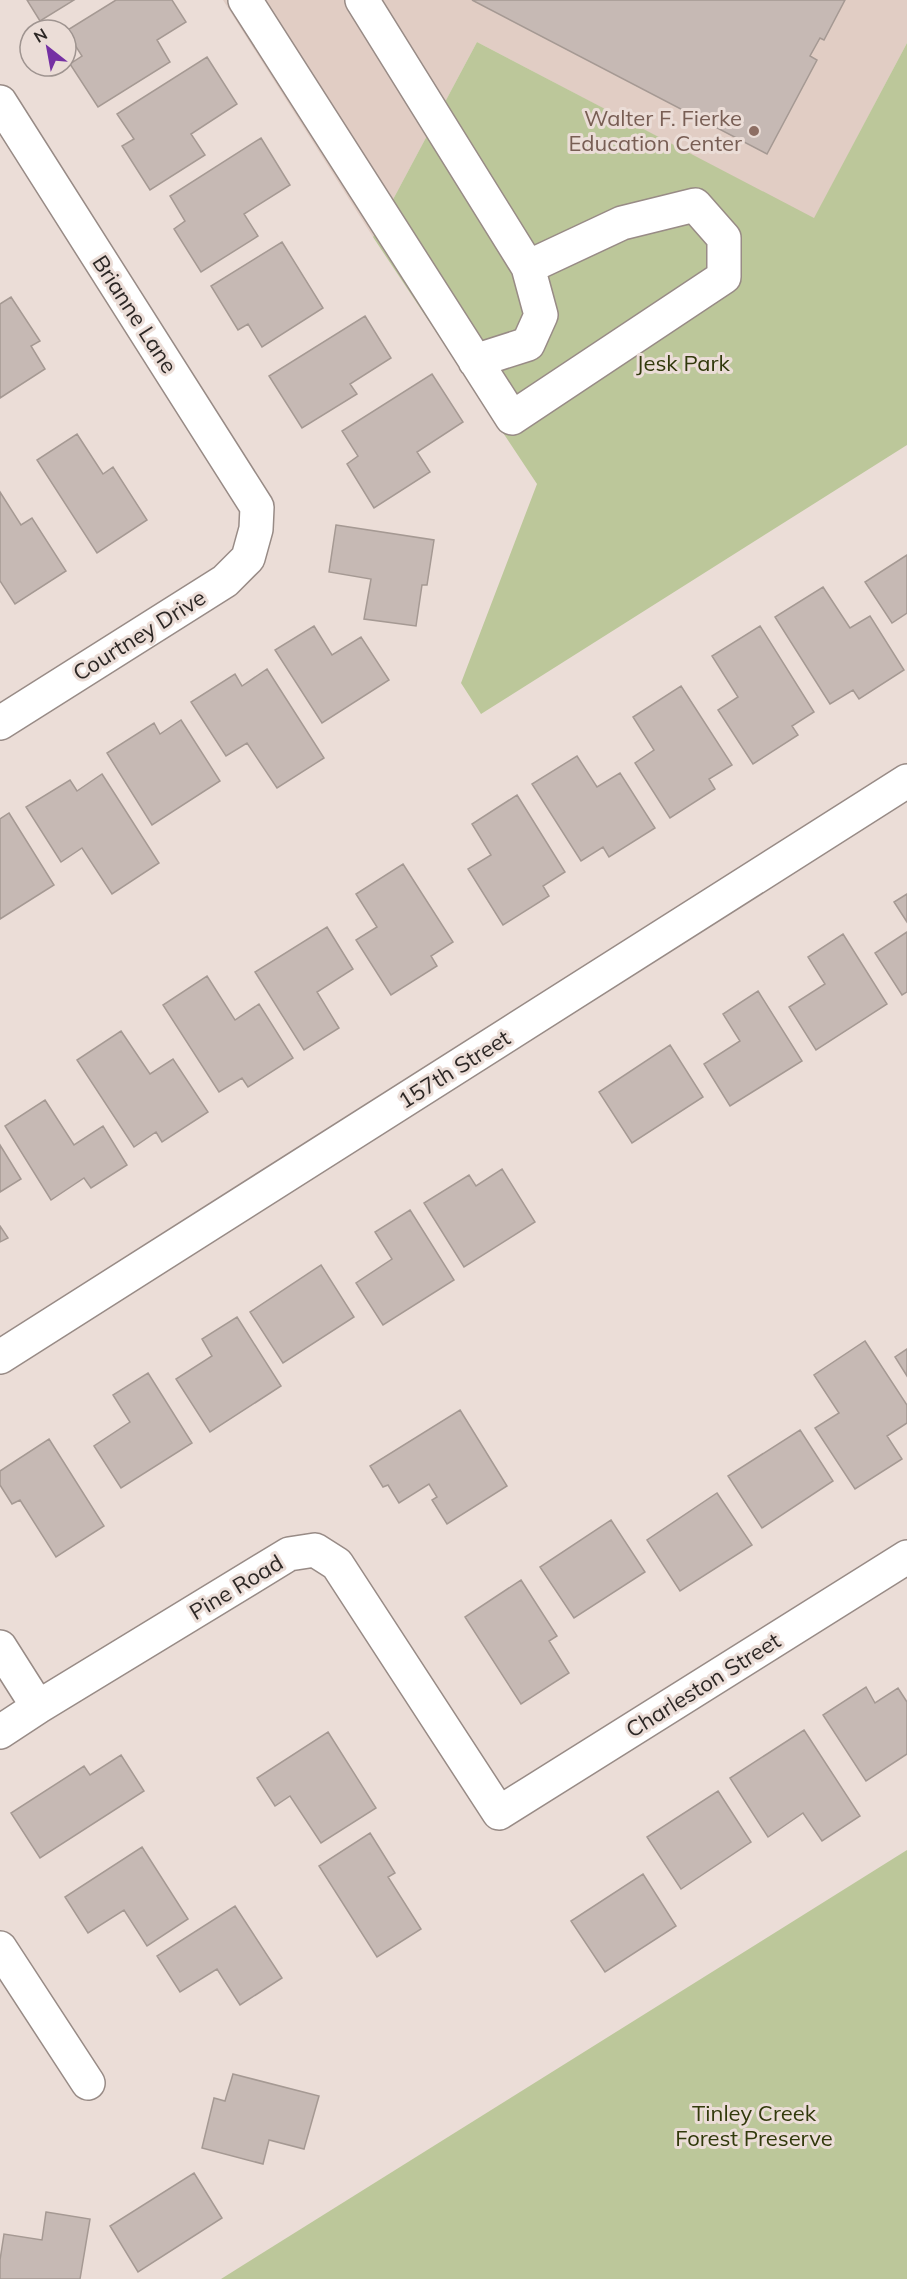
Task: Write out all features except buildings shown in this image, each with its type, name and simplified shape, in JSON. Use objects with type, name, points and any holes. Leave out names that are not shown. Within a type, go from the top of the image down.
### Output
[{"type":"street","points":[[245,0],[512,418],[724,278],[724,238],[695,205],[622,224],[528,267]]},
{"type":"street","points":[[362,0],[528,267],[541,315],[528,344],[475,361]]},
{"type":"street","name":"Brianne Lane","points":[[0,102],[247,489],[257,507],[256,529]]},
{"type":"street","name":"Courtney Drive","points":[[0,723],[225,581],[248,558],[256,529]]},
{"type":"street","name":"157th Street","points":[[0,1357],[907,781]]},
{"type":"street","name":"Pine Road","points":[[0,1732],[289,1554],[315,1550],[337,1564],[499,1813]]},
{"type":"street","name":"Charleston Street","points":[[499,1813],[907,1557]]},
{"type":"street","points":[[0,1647],[38,1707]]},
{"type":"street","points":[[0,1948],[88,2083]]},
{"type":"shaded area","name":"Walter F. Fierke Education Center","points":[[223,0],[907,0],[907,43],[814,219],[477,42],[373,237]]},
{"type":"green space","name":"Jesk Park","points":[[477,42],[814,218],[907,43],[907,445],[481,714],[461,683],[537,484],[373,237]]},
{"type":"green space","name":"Tinley Creek Forest Preserve","points":[[907,1850],[907,2279],[221,2279]]},
{"type":"place","name":"Walter F. Fierke Education Center","points":[[754,131]]}]
